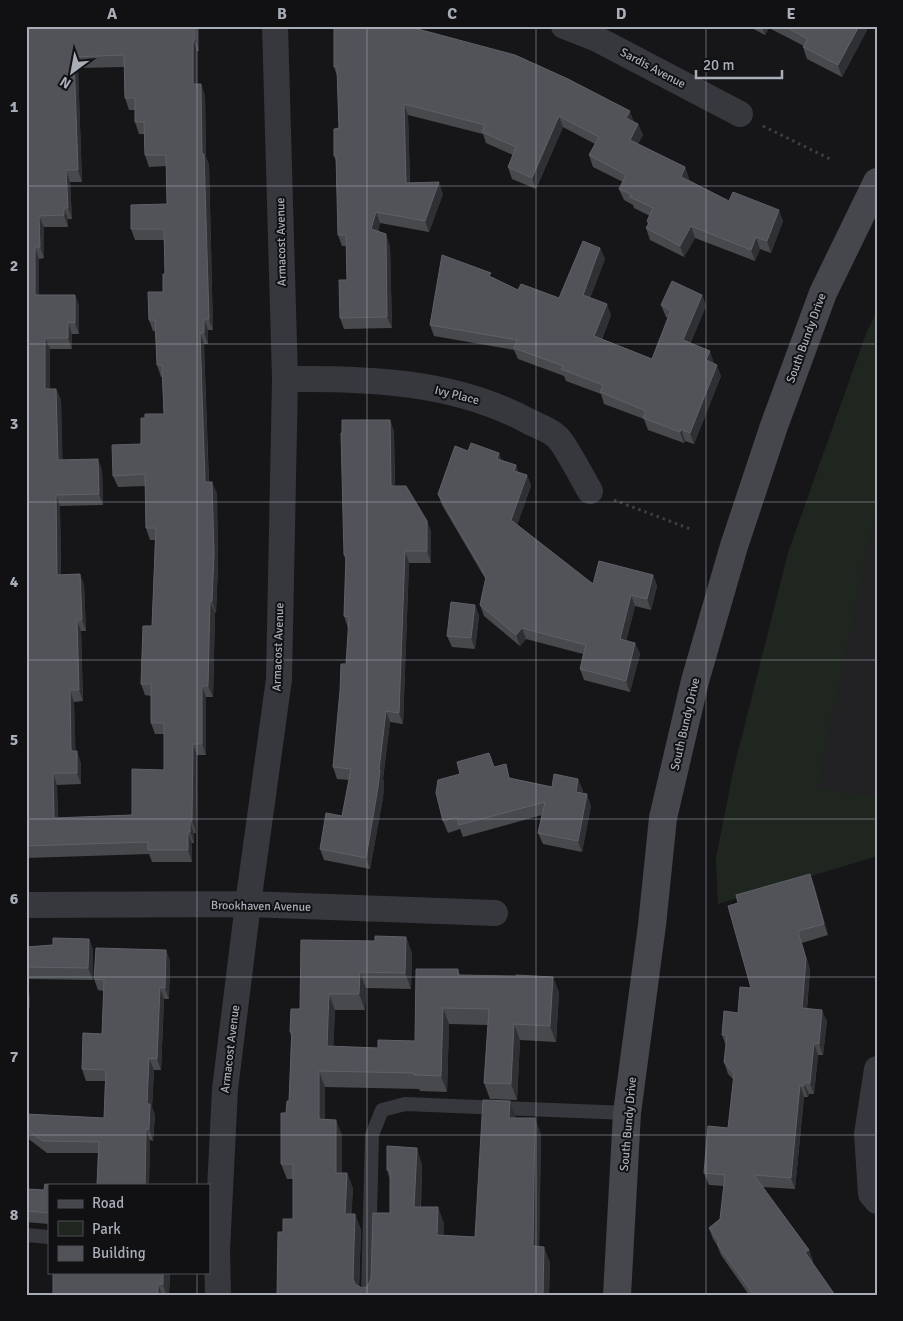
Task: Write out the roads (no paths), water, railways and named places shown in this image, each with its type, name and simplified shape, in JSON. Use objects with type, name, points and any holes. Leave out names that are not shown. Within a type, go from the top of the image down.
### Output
[{"type":"main road","name":"South Bundy Drive","points":[[617,1295],[627,1113],[652,925],[663,818],[695,681],[734,546],[774,426],[823,293],[877,182]]},
{"type":"street","name":"Armacost Avenue","points":[[218,1295],[213,1250],[224,1088],[279,679],[284,379],[276,26]]},
{"type":"street","name":"Sardis Avenue","points":[[564,26],[597,39],[740,114]]},
{"type":"street","name":"Ivy Place","points":[[284,379],[332,378],[389,382],[457,393],[508,410],[558,437],[590,491]]},
{"type":"street","name":"Brookhaven Avenue","points":[[26,905],[248,904],[495,913]]},
{"type":"street","points":[[877,1069],[867,1134],[870,1194],[877,1201]]},
{"type":"lane","points":[[368,1295],[372,1135],[382,1110],[405,1104],[627,1113]]},
{"type":"lane","points":[[26,1235],[48,1237]]}]
